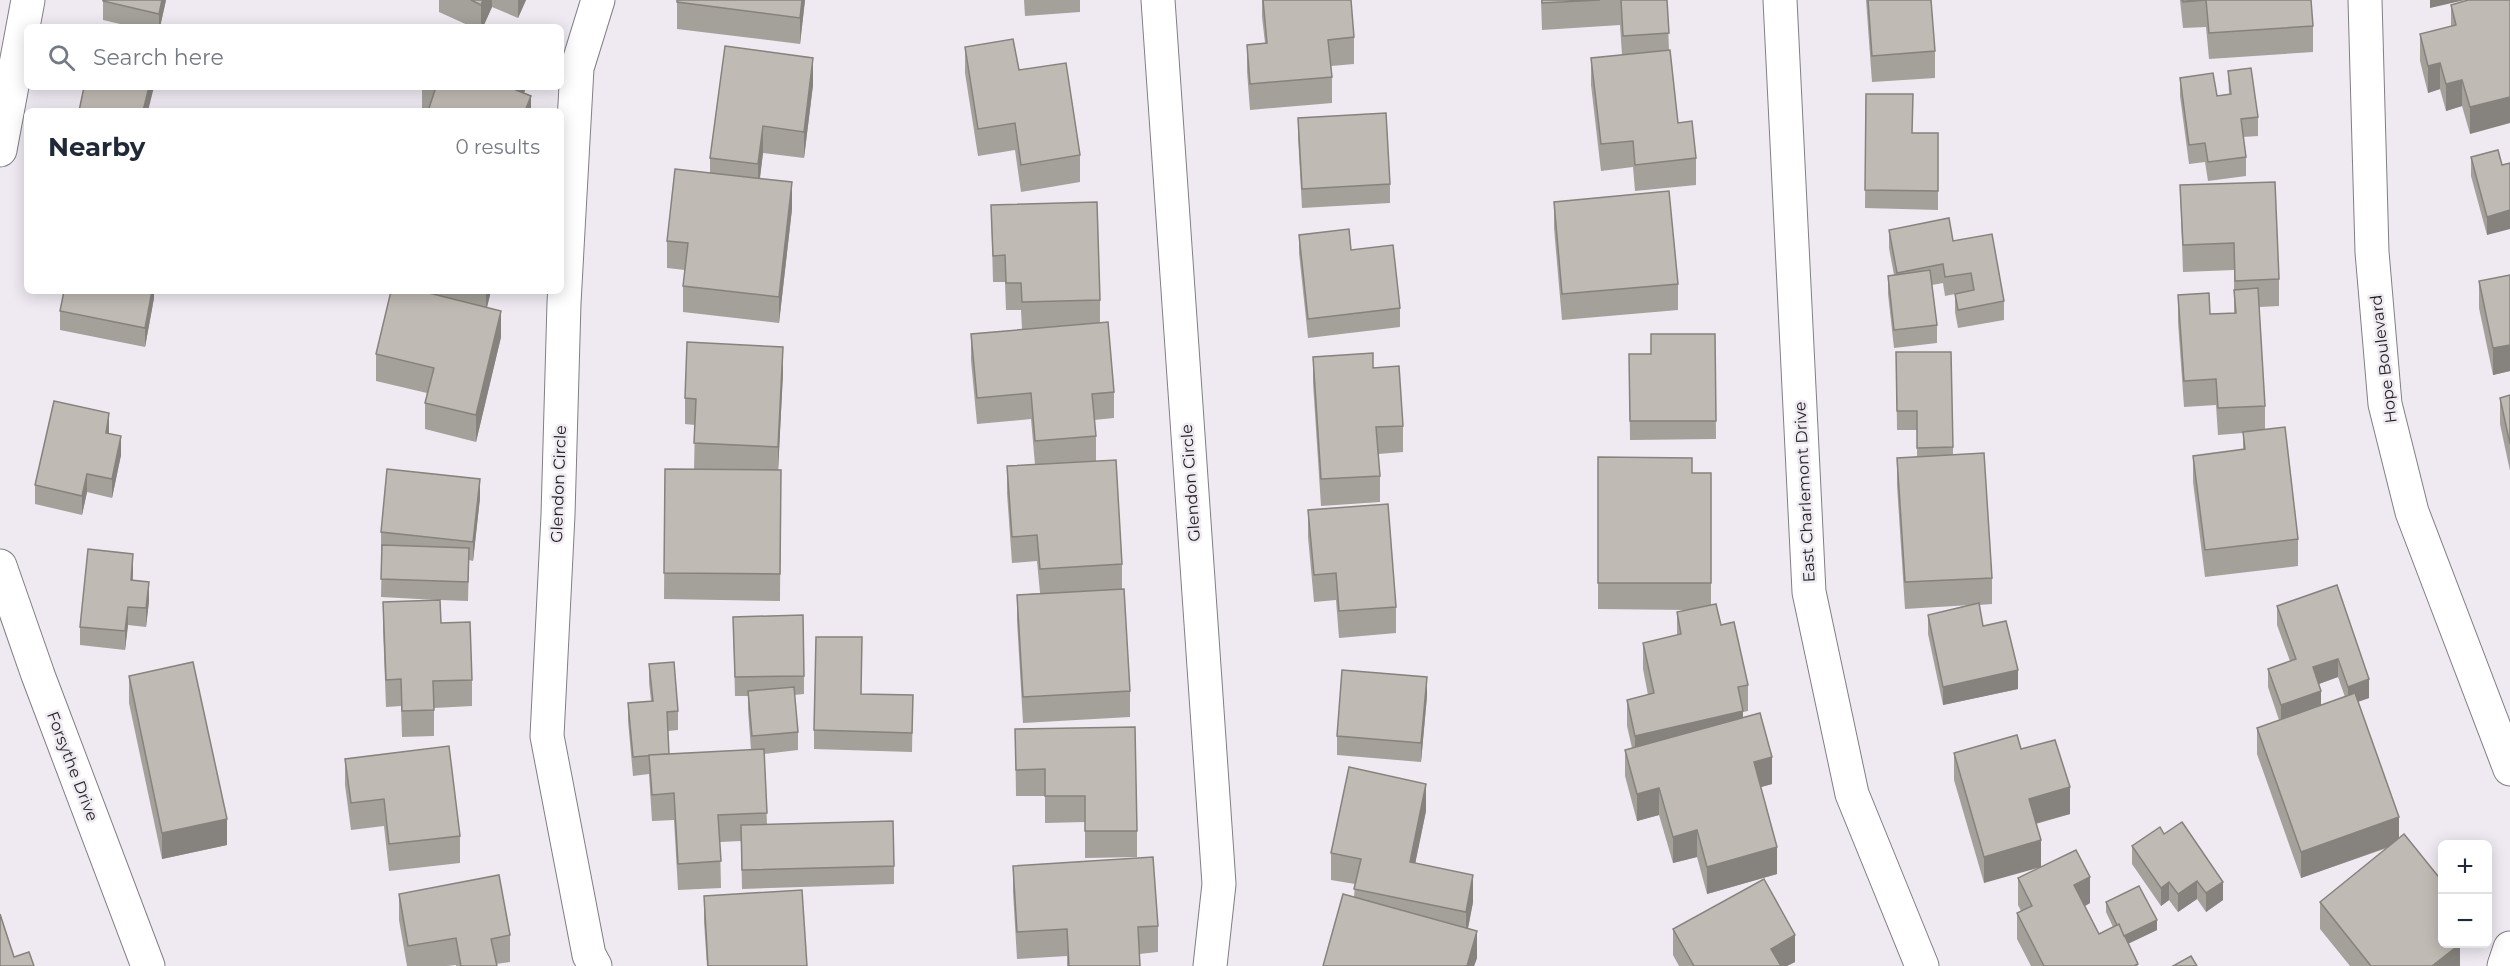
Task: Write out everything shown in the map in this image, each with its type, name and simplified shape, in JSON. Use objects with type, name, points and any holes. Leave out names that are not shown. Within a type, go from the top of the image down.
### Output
[{"type":"street","points":[[0,150],[28,0]]},
{"type":"street","name":"Glendon Circle","points":[[595,966],[589,955],[547,736],[558,515],[564,303],[577,68],[598,0]]},
{"type":"street","name":"Glendon Circle","points":[[1158,0],[1219,884],[1210,966]]},
{"type":"street","name":"East Charlemont Drive","points":[[1780,0],[1809,592],[1852,794],[1922,966]]},
{"type":"street","name":"Hope Boulevard","points":[[2365,0],[2372,252],[2385,404],[2412,512],[2510,769]]},
{"type":"street","name":"Forsythe Drive","points":[[0,566],[38,675],[148,966]]},
{"type":"street","points":[[2504,966],[2510,948]]},
{"type":"building","points":[[103,0],[162,0],[159,14]]},
{"type":"building","points":[[471,0],[483,0],[481,5]]},
{"type":"building","points":[[677,0],[802,0],[800,18],[677,2]]},
{"type":"building","points":[[1263,0],[1351,0],[1354,37],[1328,40],[1332,77],[1250,84],[1247,45],[1267,43]]},
{"type":"building","points":[[1542,0],[1600,0],[1542,3]]},
{"type":"building","points":[[1621,0],[1667,0],[1669,33],[1623,36]]},
{"type":"building","points":[[1868,0],[1931,0],[1935,51],[1872,56]]},
{"type":"building","points":[[2182,0],[2206,0],[2183,2]]},
{"type":"building","points":[[2206,0],[2311,0],[2313,26],[2209,33]]},
{"type":"building","points":[[2468,0],[2510,0],[2510,97],[2470,107],[2462,80],[2446,84],[2440,63],[2428,66],[2420,34],[2456,25],[2451,5]]},
{"type":"building","points":[[1013,39],[1019,70],[1066,63],[1080,155],[1021,165],[1015,123],[978,129],[965,47]]},
{"type":"building","points":[[725,46],[813,58],[804,132],[763,126],[758,164],[710,158]]},
{"type":"building","points":[[1670,50],[1678,123],[1692,121],[1696,158],[1635,165],[1633,141],[1601,144],[1591,58]]},
{"type":"building","points":[[2251,68],[2258,117],[2241,119],[2246,157],[2208,162],[2205,143],[2189,145],[2180,78],[2213,73],[2217,96],[2231,94],[2228,71]]},
{"type":"building","points":[[83,90],[148,90],[144,108],[80,108]]},
{"type":"building","points":[[435,90],[516,90],[531,96],[526,108],[429,108]]},
{"type":"building","points":[[1866,94],[1913,94],[1912,133],[1938,133],[1938,191],[1865,190]]},
{"type":"building","points":[[1386,113],[1390,184],[1302,189],[1298,118]]},
{"type":"building","points":[[2498,150],[2502,165],[2510,163],[2510,210],[2487,217],[2471,157]]},
{"type":"building","points":[[675,169],[792,182],[779,297],[683,286],[688,243],[667,241]]},
{"type":"building","points":[[2275,182],[2279,279],[2235,281],[2234,243],[2183,245],[2180,185]]},
{"type":"building","points":[[1669,191],[1678,284],[1562,294],[1554,202]]},
{"type":"building","points":[[1097,202],[1100,300],[1022,302],[1021,283],[1006,283],[1005,255],[993,256],[991,205]]},
{"type":"building","points":[[1949,218],[1953,241],[1992,234],[2004,301],[1958,310],[1955,294],[1974,290],[1971,273],[1945,277],[1943,264],[1897,273],[1889,230]]},
{"type":"building","points":[[1349,229],[1351,250],[1393,245],[1400,308],[1308,319],[1299,235]]},
{"type":"building","points":[[1930,270],[1937,325],[1894,330],[1888,276]]},
{"type":"building","points":[[2510,275],[2510,345],[2493,348],[2479,281]]},
{"type":"building","points":[[2258,288],[2265,406],[2218,408],[2216,379],[2184,381],[2178,295],[2209,293],[2210,314],[2236,313],[2234,290]]},
{"type":"building","points":[[63,294],[151,294],[145,328],[60,311]]},
{"type":"building","points":[[390,294],[433,294],[501,311],[476,415],[425,403],[434,368],[376,354]]},
{"type":"building","points":[[1108,322],[1114,392],[1092,394],[1096,436],[1035,441],[1031,393],[977,398],[971,334]]},
{"type":"building","points":[[1651,334],[1715,334],[1716,421],[1630,421],[1629,354],[1651,354]]},
{"type":"building","points":[[687,342],[783,347],[778,447],[694,443],[696,399],[685,398]]},
{"type":"building","points":[[1896,352],[1951,352],[1953,447],[1917,448],[1917,411],[1897,411]]},
{"type":"building","points":[[1373,353],[1373,368],[1399,366],[1403,426],[1376,427],[1380,476],[1321,479],[1313,357]]},
{"type":"building","points":[[2510,395],[2510,444],[2500,398]]},
{"type":"building","points":[[54,401],[109,413],[106,433],[121,436],[112,479],[87,474],[82,496],[35,485]]},
{"type":"building","points":[[2285,427],[2298,539],[2205,550],[2193,456],[2245,449],[2243,432]]},
{"type":"building","points":[[1984,453],[1992,578],[1905,582],[1897,458]]},
{"type":"building","points":[[1598,457],[1692,458],[1692,473],[1711,473],[1711,583],[1598,583]]},
{"type":"building","points":[[1116,460],[1122,564],[1040,569],[1037,535],[1012,537],[1007,466]]},
{"type":"building","points":[[387,469],[480,479],[473,542],[381,532]]},
{"type":"building","points":[[665,469],[781,470],[780,574],[664,573]]},
{"type":"building","points":[[1388,504],[1396,607],[1339,611],[1336,573],[1314,575],[1308,510]]},
{"type":"building","points":[[382,545],[469,548],[468,582],[381,579]]},
{"type":"building","points":[[88,549],[133,554],[131,580],[149,582],[146,608],[128,607],[125,631],[80,627]]},
{"type":"building","points":[[2337,585],[2369,679],[2348,687],[2338,659],[2313,667],[2321,691],[2281,705],[2268,669],[2296,659],[2277,606]]},
{"type":"building","points":[[1124,589],[1130,691],[1023,697],[1017,595]]},
{"type":"building","points":[[440,600],[441,623],[470,622],[472,680],[433,681],[434,710],[402,711],[401,679],[386,680],[383,602]]},
{"type":"building","points":[[1979,603],[1983,626],[2006,621],[2018,670],[1943,687],[1928,615]]},
{"type":"building","points":[[1716,604],[1721,625],[1734,622],[1748,685],[1738,687],[1743,711],[1635,736],[1627,700],[1654,693],[1643,643],[1681,634],[1677,612]]},
{"type":"building","points":[[803,615],[804,676],[735,677],[733,617]]},
{"type":"building","points":[[816,637],[862,637],[861,694],[913,695],[912,733],[814,730]]},
{"type":"building","points":[[193,662],[227,819],[162,833],[129,676]]},
{"type":"building","points":[[674,662],[678,711],[667,712],[669,754],[633,757],[628,703],[653,701],[649,664]]},
{"type":"building","points":[[1342,670],[1427,677],[1421,743],[1337,736]]},
{"type":"building","points":[[794,687],[798,732],[752,736],[748,691]]},
{"type":"building","points":[[2355,693],[2399,817],[2301,852],[2257,728]]},
{"type":"building","points":[[1760,713],[1772,757],[1754,762],[1777,847],[1707,867],[1697,830],[1673,837],[1659,788],[1637,794],[1625,750]]},
{"type":"building","points":[[1135,727],[1137,831],[1085,831],[1085,796],[1045,796],[1045,769],[1016,770],[1015,729]]},
{"type":"building","points":[[2017,735],[2021,749],[2055,740],[2070,787],[2029,799],[2041,840],[1984,857],[1954,753]]},
{"type":"building","points":[[449,746],[460,836],[389,844],[384,799],[351,803],[345,759]]},
{"type":"building","points":[[764,749],[767,813],[718,815],[721,861],[678,864],[674,793],[652,795],[649,755]]},
{"type":"building","points":[[1349,767],[1426,784],[1410,862],[1473,875],[1466,912],[1354,889],[1361,859],[1331,853]]},
{"type":"building","points":[[893,821],[894,866],[742,870],[741,825]]},
{"type":"building","points":[[2182,822],[2223,882],[2206,893],[2197,881],[2178,894],[2169,882],[2161,888],[2132,846],[2160,827],[2164,834]]},
{"type":"building","points":[[2404,834],[2438,876],[2438,948],[2455,948],[2432,966],[2371,966],[2320,902]]},
{"type":"building","points":[[2076,850],[2090,877],[2074,885],[2099,934],[2119,924],[2138,964],[2134,966],[2044,966],[2017,913],[2032,906],[2018,878]]},
{"type":"building","points":[[1153,857],[1158,926],[1138,927],[1140,966],[1069,966],[1067,929],[1017,932],[1013,866]]},
{"type":"building","points":[[499,875],[510,935],[491,939],[497,966],[461,966],[456,938],[408,946],[399,894]]},
{"type":"building","points":[[1764,879],[1795,935],[1771,949],[1781,966],[1694,966],[1673,929]]},
{"type":"building","points":[[2139,886],[2157,920],[2124,936],[2106,902]]},
{"type":"building","points":[[802,890],[807,966],[708,966],[704,896]]},
{"type":"building","points":[[1343,894],[1477,931],[1467,966],[1323,966]]},
{"type":"building","points":[[0,914],[14,957],[29,952],[34,966],[0,966]]},
{"type":"building","points":[[2191,956],[2197,966],[2173,966]]}]
